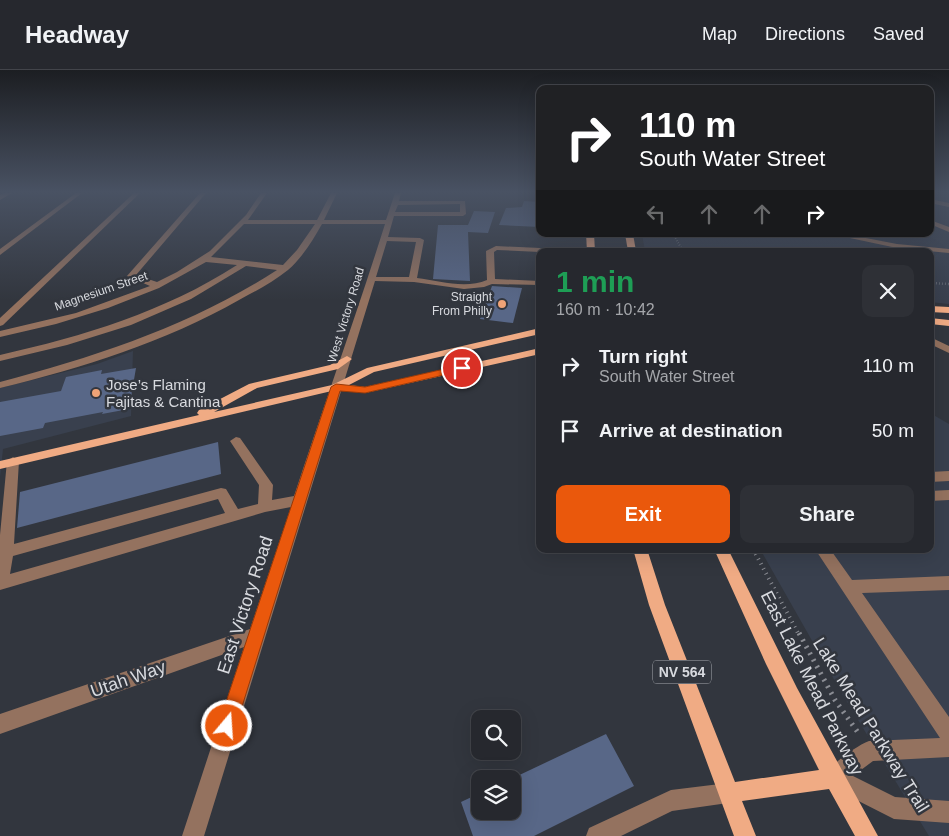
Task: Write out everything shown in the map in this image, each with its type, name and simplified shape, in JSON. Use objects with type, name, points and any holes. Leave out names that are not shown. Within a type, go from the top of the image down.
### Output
[{"type":"main road","points":[[934,309],[949,310]]},
{"type":"main road","points":[[934,321],[949,323]]},
{"type":"main road","points":[[7,463],[336,387],[371,370],[536,332]]},
{"type":"main road","points":[[336,387],[365,390],[536,351]]},
{"type":"main road","points":[[189,421],[253,386],[334,367],[347,359]]},
{"type":"main road","name":"NV 564","points":[[641,553],[657,605],[746,836]]},
{"type":"main road","name":"East Lake Mead Parkway","points":[[723,553],[748,609],[834,778],[867,836]]},
{"type":"main road","points":[[728,793],[834,778]]},
{"type":"street","points":[[0,253],[31,229]]},
{"type":"street","points":[[0,322],[98,229]]},
{"type":"street","points":[[156,285],[131,276],[172,229]]},
{"type":"street","name":"Magnesium Street","points":[[0,334],[84,313],[140,293],[204,259],[235,229]]},
{"type":"street","points":[[0,385],[104,356],[183,326],[245,294],[285,268],[295,258],[315,229]]},
{"type":"street","name":"West Victory Road","points":[[336,387],[347,359],[386,229]]},
{"type":"street","points":[[850,237],[917,248]]},
{"type":"street","points":[[383,239],[420,240],[414,280]]},
{"type":"street","points":[[491,281],[490,254],[492,249],[536,251]]},
{"type":"street","points":[[934,250],[949,251]]},
{"type":"street","points":[[204,259],[285,268]]},
{"type":"street","points":[[0,358],[69,341],[152,313],[211,286],[245,263]]},
{"type":"street","points":[[370,279],[414,280],[429,283],[472,285],[487,284],[491,281],[536,283]]},
{"type":"street","points":[[934,342],[949,350]]},
{"type":"street","name":"East Victory Road","points":[[193,836],[336,387]]},
{"type":"street","points":[[236,441],[266,485],[265,507]]},
{"type":"street","points":[[7,463],[6,552],[0,583],[265,507],[300,500]]},
{"type":"street","points":[[934,477],[949,476]]},
{"type":"street","points":[[6,552],[221,493],[232,511],[231,517]]},
{"type":"street","points":[[934,496],[949,496]]},
{"type":"street","points":[[825,553],[949,734]]},
{"type":"street","points":[[848,587],[949,582]]},
{"type":"street","name":"Utah Way","points":[[0,724],[256,635]]},
{"type":"street","points":[[949,747],[869,751],[834,778],[894,808],[949,812]]},
{"type":"street","points":[[598,836],[671,801],[728,793]]},
{"type":"path","points":[[934,283],[949,284]]},
{"type":"path","name":"Lake Mead Parkway Trail","points":[[755,553],[835,700],[869,751]]},
{"type":"shaded area","points":[[934,229],[949,229],[949,304],[934,302],[934,248],[644,248],[643,237],[934,237]]},
{"type":"shaded area","points":[[133,351],[131,416],[3,449],[0,477],[0,388],[97,364]]},
{"type":"shaded area","points":[[934,415],[949,424],[949,836],[929,836],[844,697],[762,553],[934,553]]},
{"type":"building","points":[[438,229],[489,229],[488,233],[468,232],[470,281],[433,279]]},
{"type":"building","name":"Straight From Philly","points":[[492,286],[522,288],[513,323],[480,319]]},
{"type":"building","name":"Jose’s Flaming Fajitas & Cantina","points":[[136,368],[129,409],[45,423],[43,428],[0,436],[0,402],[61,391],[66,377],[102,370],[101,374]]},
{"type":"building","points":[[218,442],[221,474],[17,528],[20,492]]},
{"type":"building","points":[[606,734],[634,786],[534,836],[473,836],[461,802],[471,797],[471,820],[521,820],[521,774]]},
{"type":"place","name":"Straight From Philly","points":[[502,304]]},
{"type":"place","name":"Jose’s Flaming Fajitas & Cantina","points":[[96,393]]},
{"type":"route","points":[[227,726],[336,387],[365,390],[462,368]]}]
